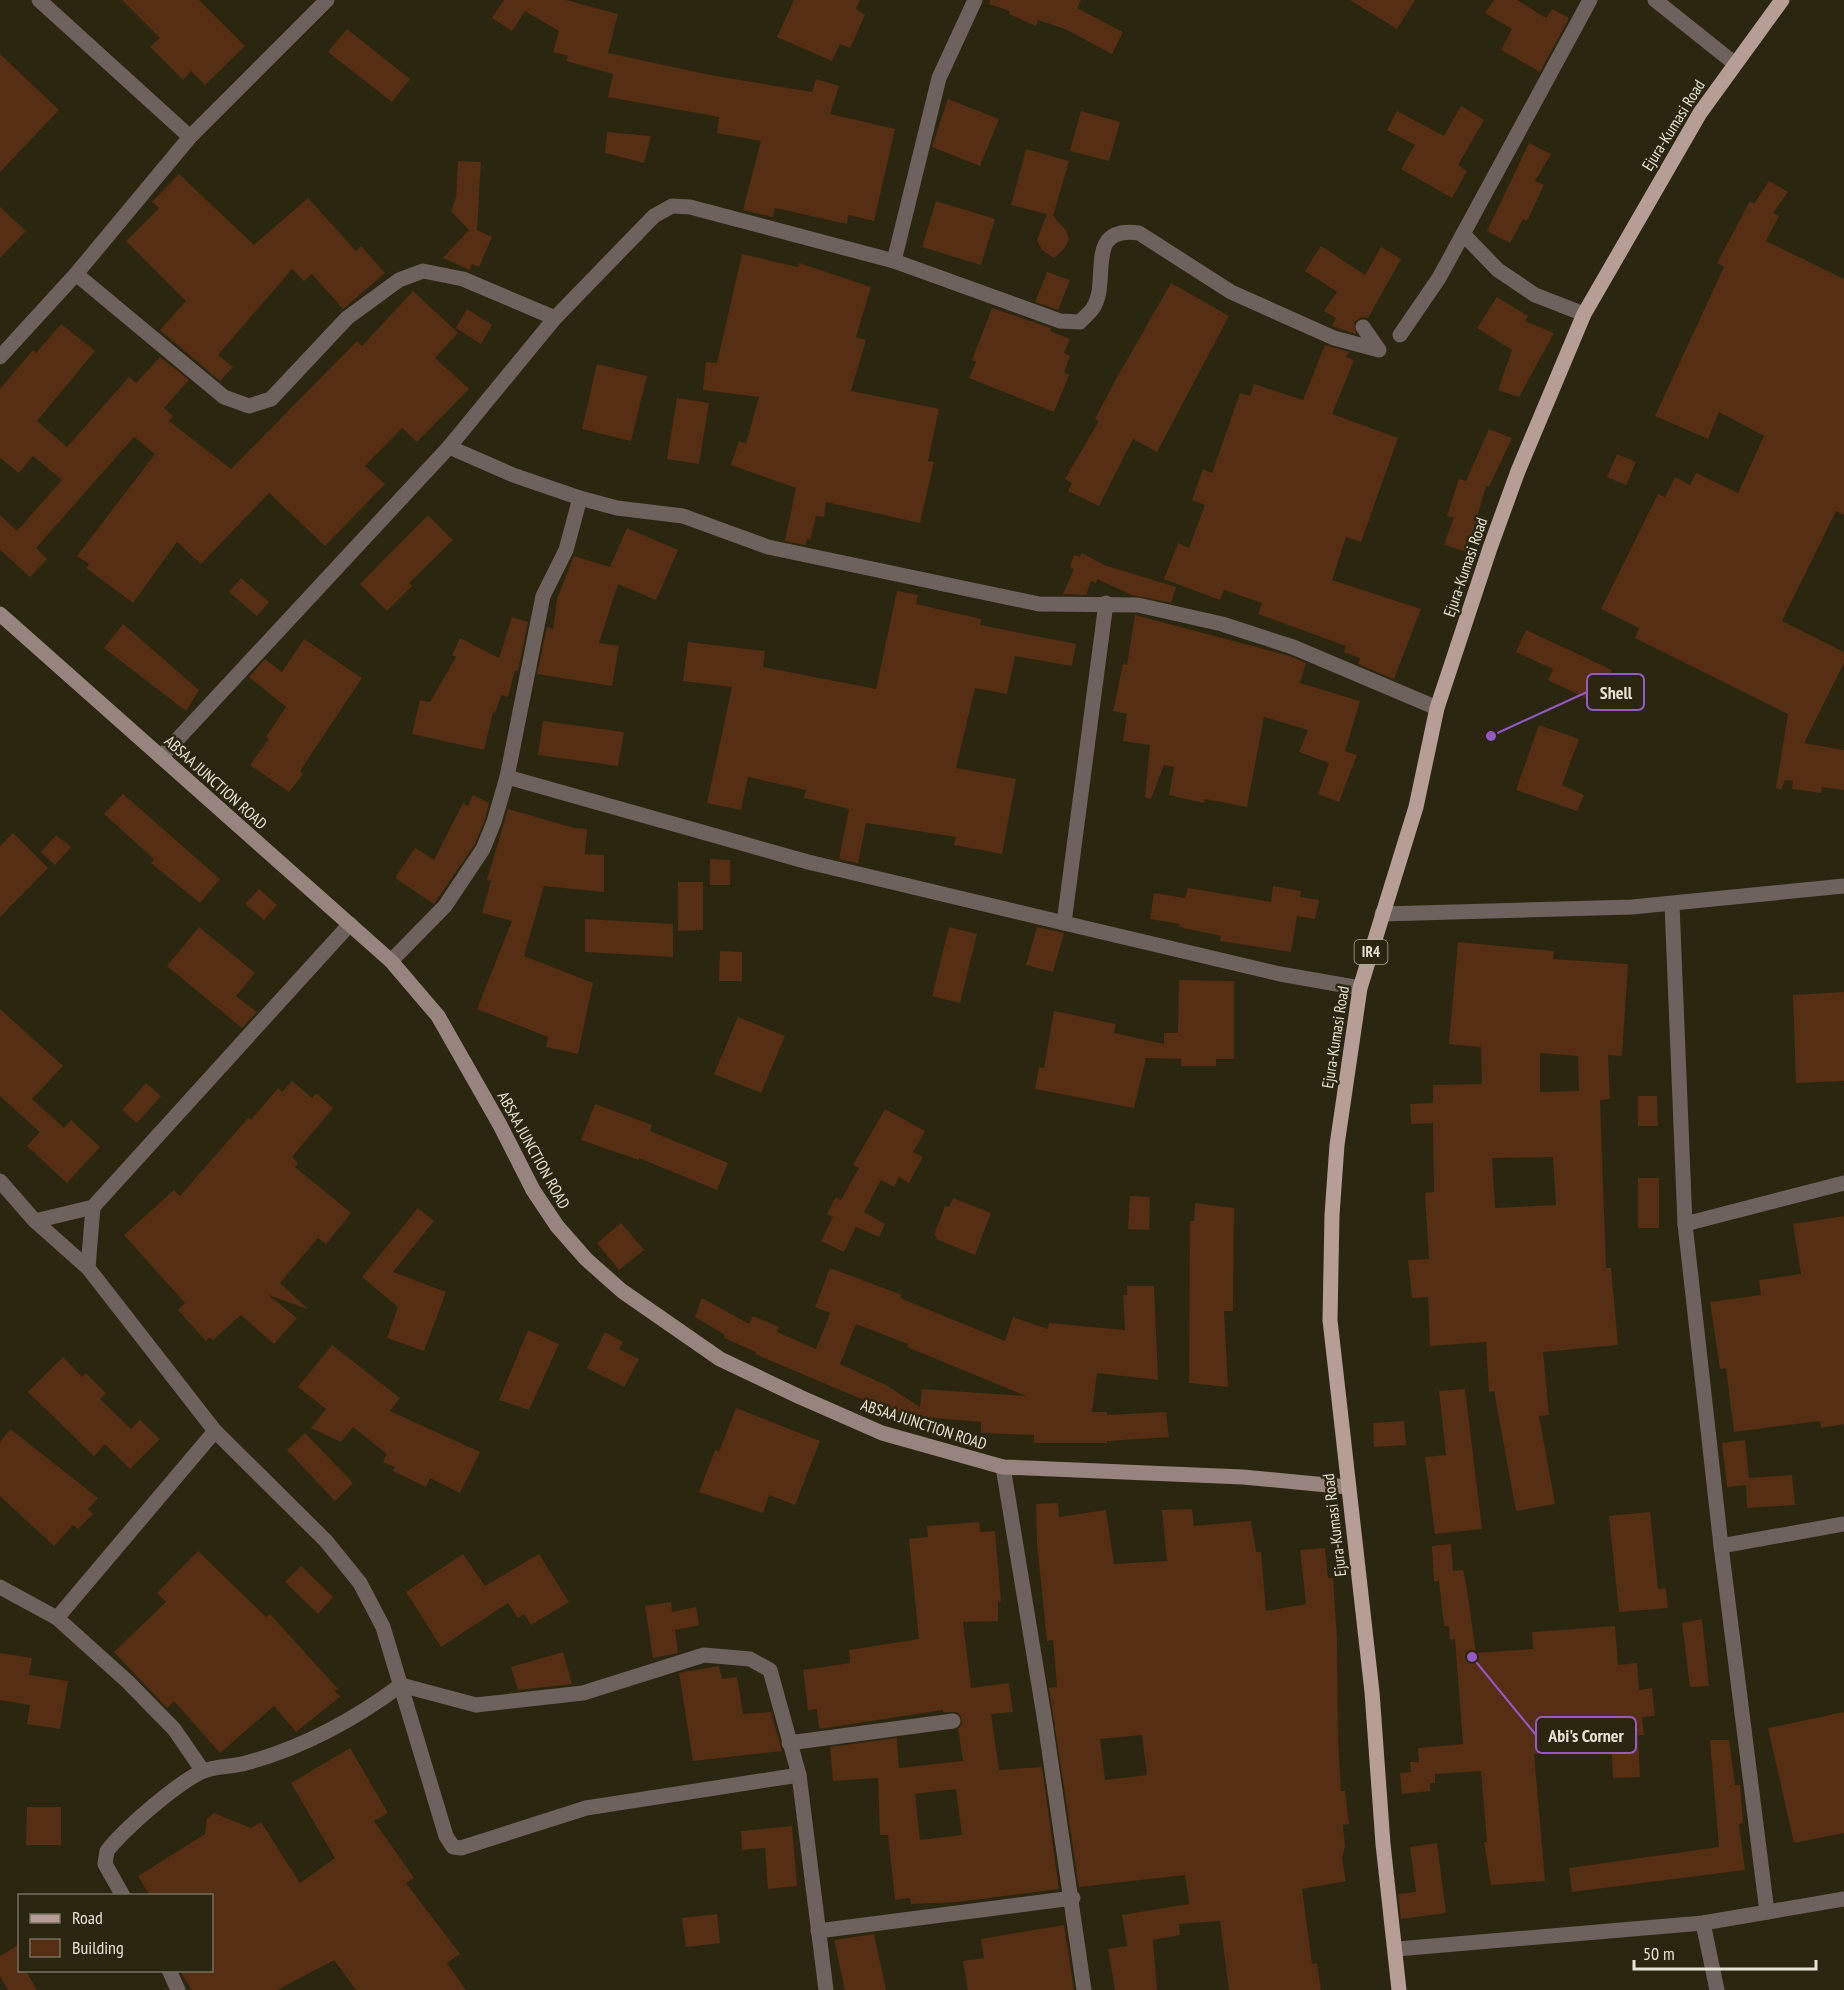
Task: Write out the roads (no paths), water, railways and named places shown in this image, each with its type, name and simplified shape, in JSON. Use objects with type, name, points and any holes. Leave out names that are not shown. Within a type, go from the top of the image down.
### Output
[{"type":"main road","name":"Ejura-Kumasi Road","points":[[1399,1990],[1397,1949],[1383,1844],[1372,1692],[1330,1320],[1332,1215],[1337,1145],[1360,988],[1416,807],[1437,708],[1502,515],[1584,314],[1700,113],[1734,63],[1782,0]]},
{"type":"street","points":[[39,0],[190,138]]},
{"type":"street","points":[[0,357],[76,274],[190,138],[327,0]]},
{"type":"street","points":[[894,261],[939,78],[975,0]]},
{"type":"street","points":[[1400,335],[1439,278],[1590,0]]},
{"type":"street","points":[[1655,0],[1734,63]]},
{"type":"street","points":[[161,757],[449,447],[555,318],[654,216],[672,206],[690,207],[894,261],[1060,321],[1080,322],[1094,307],[1100,260],[1107,241],[1123,231],[1138,233],[1232,292],[1334,338],[1379,351],[1363,327]]},
{"type":"street","points":[[1463,234],[1498,270],[1534,295],[1584,314]]},
{"type":"street","points":[[76,274],[224,398],[249,406],[271,399],[347,318],[399,280],[423,271],[463,279],[555,318]]},
{"type":"street","points":[[449,447],[513,475],[580,498],[617,508],[683,516],[768,547],[1039,604],[1138,605],[1222,624],[1293,647],[1437,708]]},
{"type":"street","points":[[391,961],[445,906],[483,849],[507,777],[543,596],[566,550],[580,498]]},
{"type":"street","points":[[1064,922],[1106,603]]},
{"type":"street","name":"ABSAA JUNCTION ROAD","points":[[0,614],[391,961],[438,1016],[500,1125],[533,1190],[557,1226],[586,1259],[622,1291],[720,1359],[882,1433],[1003,1467],[1243,1477],[1348,1487]]},
{"type":"street","points":[[507,777],[808,862],[1280,974],[1360,988]]},
{"type":"street","points":[[1382,914],[1672,904],[1844,886]]},
{"type":"street","points":[[1672,904],[1685,1224],[1721,1546],[1767,1912]]},
{"type":"street","points":[[35,1221],[93,1207],[350,924]]},
{"type":"street","points":[[0,1181],[35,1221],[88,1269],[215,1431],[326,1541],[360,1582],[383,1627],[446,1836],[453,1847],[461,1848],[586,1808],[799,1775]]},
{"type":"street","points":[[1685,1224],[1844,1184]]},
{"type":"street","points":[[88,1269],[93,1207]]},
{"type":"street","points":[[57,1618],[215,1431]]},
{"type":"street","points":[[1003,1467],[1073,1898],[1084,1990]]},
{"type":"street","points":[[1721,1546],[1844,1524]]},
{"type":"street","points":[[0,1587],[57,1618],[128,1682],[174,1729],[203,1771]]},
{"type":"street","points":[[122,1894],[105,1863],[107,1851],[166,1795],[203,1771],[247,1763],[312,1738],[345,1721],[401,1685],[476,1705],[583,1693],[704,1655],[750,1659],[770,1670],[799,1775],[826,1990]]},
{"type":"street","points":[[789,1743],[953,1721]]},
{"type":"street","points":[[818,1931],[1073,1898]]},
{"type":"street","points":[[1397,1949],[1703,1923],[1844,1899]]},
{"type":"street","points":[[1703,1923],[1717,1990]]},
{"type":"street","points":[[169,1972],[178,1990]]},
{"type":"place","name":"Shell","points":[[1491,736]]},
{"type":"place","name":"Abi's Corner","points":[[1472,1657]]}]
